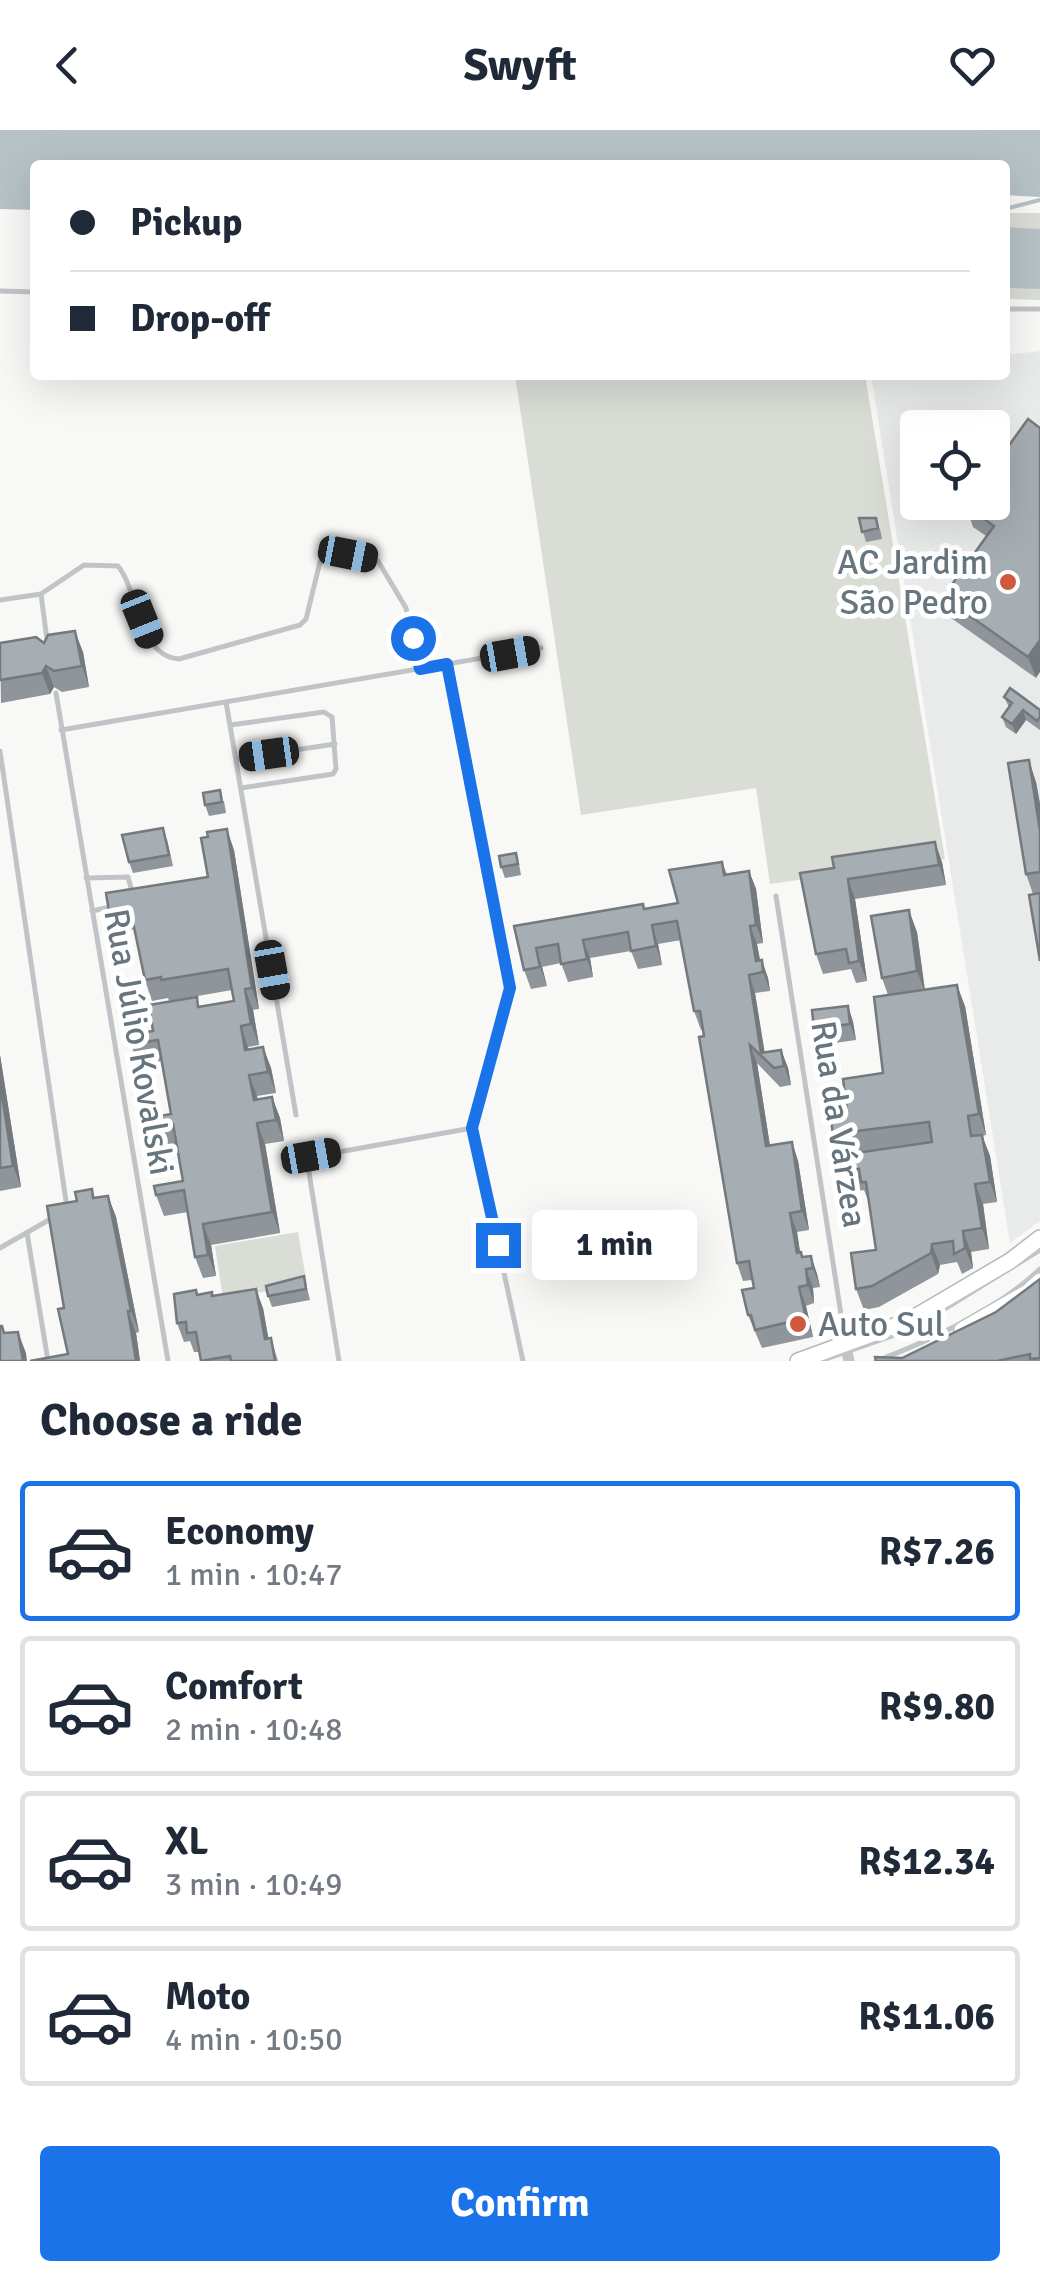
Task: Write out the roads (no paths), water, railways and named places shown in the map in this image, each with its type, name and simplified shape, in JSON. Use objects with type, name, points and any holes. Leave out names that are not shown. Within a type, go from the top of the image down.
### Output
[{"type":"main road","points":[[798,1361],[847,1352],[1010,1261],[1040,1238]]},
{"type":"main road","points":[[895,1361],[921,1352],[980,1320],[1040,1281]]},
{"type":"lane","points":[[0,291],[30,292]]},
{"type":"lane","points":[[1010,309],[1040,310]]},
{"type":"lane","points":[[0,600],[41,594],[84,565],[118,566],[152,644],[161,654],[178,659],[300,625],[306,619],[320,562],[348,554],[378,562],[406,608],[420,669]]},
{"type":"lane","points":[[41,594],[48,642]]},
{"type":"lane","points":[[61,730],[541,648]]},
{"type":"lane","points":[[447,664],[510,988],[472,1128],[523,1361]]},
{"type":"lane","name":"Rua Júlio Kovalski","points":[[56,693],[168,1361]]},
{"type":"lane","points":[[226,702],[296,1116]]},
{"type":"lane","points":[[230,725],[327,712],[332,717],[336,769],[333,774],[240,788]]},
{"type":"lane","points":[[236,758],[334,744]]},
{"type":"lane","points":[[0,751],[67,1206],[64,1212],[0,1248]]},
{"type":"lane","points":[[86,878],[128,877],[134,903]]},
{"type":"lane","name":"Rua da Várzea","points":[[776,896],[847,1352]]},
{"type":"lane","points":[[92,911],[124,904]]},
{"type":"lane","points":[[339,1361],[307,1160],[311,1156],[472,1128]]},
{"type":"lane","points":[[27,1233],[48,1361]]},
{"type":"lane","points":[[820,1361],[912,1330],[1040,1250]]},
{"type":"lane","points":[[876,1361],[919,1345],[1023,1286],[1040,1269]]},
{"type":"waterway","points":[[1010,208],[1040,200]]},
{"type":"place","name":"AC Jardim São Pedro","points":[[1008,582]]},
{"type":"place","name":"Auto Sul","points":[[798,1324]]}]
